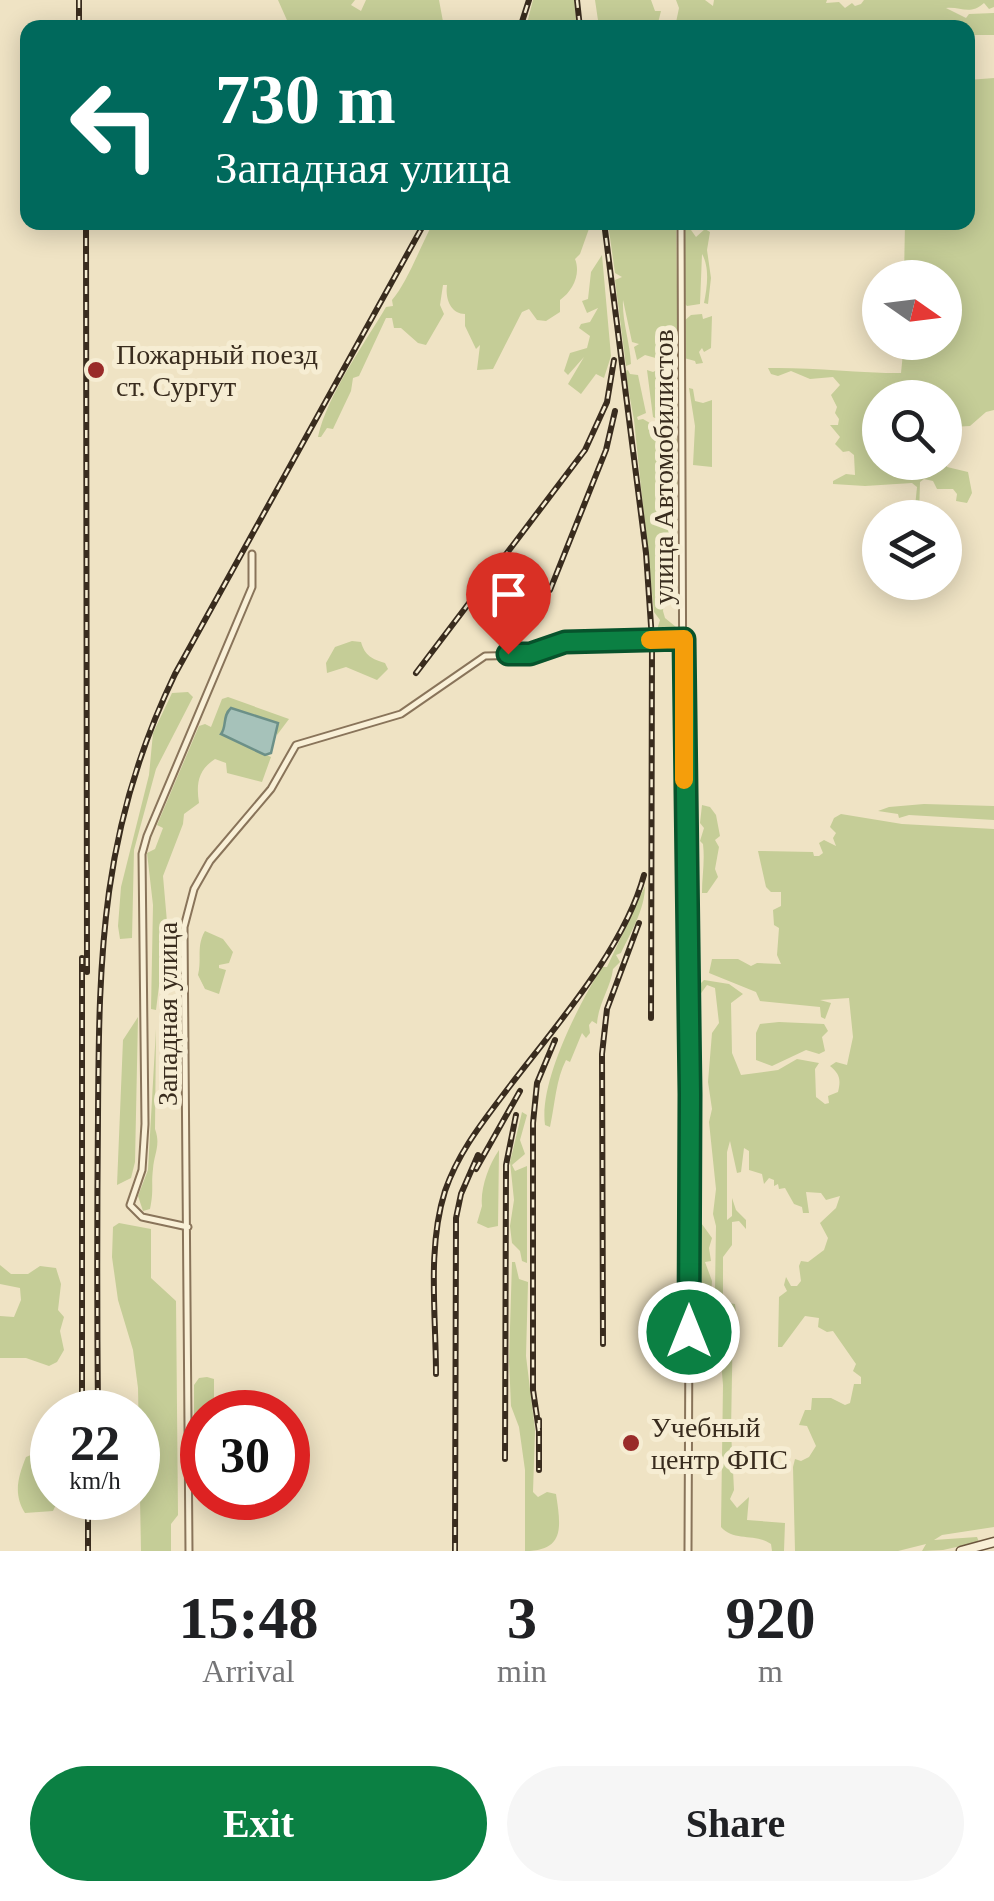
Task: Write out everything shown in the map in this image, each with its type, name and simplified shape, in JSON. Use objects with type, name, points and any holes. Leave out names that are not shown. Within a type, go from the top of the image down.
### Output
[{"type":"street","name":"улица Автомобилистов","points":[[682,230],[690,1094],[688,1551]]},
{"type":"street","points":[[188,1227],[142,1217],[130,1205],[142,1170],[145,1124],[142,854],[146,836],[252,588],[252,554]]},
{"type":"street","name":"Западная улица","points":[[189,1551],[184,981],[187,910],[194,889],[210,861],[269,792],[296,745],[400,714],[485,656],[530,654],[565,642],[684,639]]},
{"type":"street","points":[[962,1551],[994,1542]]},
{"type":"green space","points":[[278,0],[355,0],[351,5],[361,11],[366,0],[439,0],[443,20],[287,20]]},
{"type":"green space","points":[[533,0],[574,0],[576,20],[528,20]]},
{"type":"green space","points":[[595,0],[651,0],[655,11],[661,11],[659,20],[598,20]]},
{"type":"green space","points":[[676,0],[705,0],[713,6],[714,0],[827,0],[826,3],[839,2],[845,8],[864,0],[994,0],[994,7],[989,9],[984,3],[970,10],[946,8],[966,18],[969,14],[994,13],[994,35],[975,35],[975,20],[676,20]]},
{"type":"green space","points":[[994,78],[994,410],[970,426],[962,426],[962,380],[862,380],[862,480],[923,480],[919,500],[916,500],[917,487],[912,483],[833,484],[846,474],[855,475],[854,455],[835,444],[840,437],[830,425],[838,425],[837,407],[831,395],[840,385],[833,377],[810,379],[791,371],[778,376],[768,368],[901,373],[902,360],[962,360],[962,260],[904,260],[905,230],[975,230],[975,79]]},
{"type":"green space","points":[[430,230],[589,230],[575,259],[575,282],[560,300],[560,312],[546,321],[537,320],[529,309],[522,312],[493,369],[477,370],[480,345],[476,349],[465,326],[465,314],[453,309],[448,300],[447,285],[443,285],[440,305],[444,314],[426,345],[401,328],[394,328],[392,318],[386,318],[359,376],[353,378],[333,429],[327,428],[318,437],[338,387],[386,307],[393,306],[392,300]]},
{"type":"green space","points":[[609,230],[676,230],[675,359],[666,361],[645,355],[637,360],[634,347],[639,344],[632,342],[623,300],[631,364],[626,366],[615,280],[622,277],[615,273]]},
{"type":"green space","points":[[685,230],[691,230],[696,237],[707,230],[710,232],[707,250],[711,278],[708,304],[704,303],[707,272],[702,254],[700,304],[687,306],[683,302]]},
{"type":"green space","points":[[602,255],[611,356],[604,378],[596,374],[581,394],[568,384],[584,357],[568,375],[564,371],[570,353],[587,348],[590,336],[579,328],[590,322],[598,308],[587,313],[582,301],[588,299],[591,272]]},
{"type":"green space","points":[[702,314],[703,319],[712,316],[711,348],[704,352],[702,348],[699,352],[703,363],[696,364],[684,358],[684,321],[691,315]]},
{"type":"green space","points":[[661,368],[678,375],[679,425],[675,428],[653,417],[647,370]]},
{"type":"green space","points":[[625,371],[638,375],[646,413],[638,420],[655,426],[657,435],[674,435],[678,442],[677,498],[667,562],[664,533],[658,541],[665,593],[663,611],[676,627],[667,636],[656,633],[660,620],[654,612],[634,420]]},
{"type":"green space","points":[[689,388],[693,389],[695,401],[712,400],[712,467],[693,465],[695,426]]},
{"type":"green space","points":[[962,471],[968,472],[972,493],[967,503],[962,502],[956,500],[953,489],[937,489],[928,480],[962,480]]},
{"type":"green space","points":[[361,642],[370,656],[385,663],[388,669],[377,680],[346,667],[327,673],[326,663],[335,647]]},
{"type":"green space","points":[[188,692],[193,697],[156,769],[134,850],[132,938],[120,939],[121,887],[149,775],[153,733],[172,693]]},
{"type":"green space","points":[[228,697],[289,719],[277,735],[277,724],[256,717],[222,733],[271,757],[262,782],[227,773],[226,763],[215,759],[202,773],[199,803],[184,814],[163,876],[167,922],[156,1010],[151,1009],[153,905],[147,853],[155,849],[163,828],[157,825],[199,726],[211,727],[222,699]]},
{"type":"green space","points":[[924,804],[994,806],[994,820],[909,815],[899,818],[898,814],[878,811]]},
{"type":"green space","points":[[702,805],[710,807],[716,815],[720,836],[715,840],[719,847],[715,869],[718,877],[707,893],[702,893]]},
{"type":"green space","points":[[841,814],[902,824],[994,829],[994,1527],[942,1535],[934,1540],[977,1537],[979,1542],[943,1550],[922,1551],[926,1544],[898,1551],[795,1551],[793,1467],[795,1459],[809,1457],[816,1446],[807,1426],[799,1425],[805,1410],[811,1410],[812,1398],[850,1403],[854,1384],[861,1384],[861,1377],[853,1371],[856,1364],[833,1331],[818,1327],[819,1318],[805,1316],[782,1347],[778,1347],[779,1297],[787,1291],[786,1277],[791,1286],[801,1281],[801,1261],[808,1262],[824,1250],[828,1238],[820,1223],[836,1208],[840,1196],[826,1200],[821,1193],[806,1192],[809,1213],[803,1213],[785,1188],[774,1186],[774,1180],[769,1178],[764,1184],[762,1174],[749,1170],[749,1151],[744,1148],[741,1172],[737,1173],[730,1141],[727,1220],[732,1216],[732,1198],[736,1210],[746,1220],[746,1229],[739,1221],[732,1222],[732,1245],[723,1257],[723,1302],[735,1304],[736,1313],[731,1431],[734,1490],[730,1499],[737,1508],[749,1497],[747,1520],[785,1523],[784,1551],[772,1551],[771,1544],[765,1541],[732,1534],[721,1527],[723,1385],[715,1289],[716,1189],[708,1082],[712,1033],[719,1023],[715,988],[707,985],[699,996],[698,986],[704,980],[729,984],[743,994],[731,1003],[732,1053],[741,1075],[778,1070],[797,1059],[819,1063],[815,1069],[816,1097],[829,1103],[828,1096],[838,1092],[839,1084],[838,1075],[830,1066],[836,1062],[847,1065],[853,1037],[849,998],[820,1000],[831,1003],[825,1019],[820,1007],[760,1001],[756,992],[709,973],[712,959],[738,959],[751,966],[781,964],[777,955],[779,928],[774,925],[773,910],[781,906],[781,892],[771,892],[766,887],[758,851],[813,852],[819,856],[823,853],[819,843],[824,840],[836,846],[836,833],[830,827]]},
{"type":"green space","points":[[645,886],[637,920],[621,953],[616,955],[620,962],[613,969],[597,1024],[592,1021],[590,1033],[586,1038],[582,1033],[570,1062],[566,1060],[550,1127],[545,1125],[548,1087],[563,1043],[602,967],[607,967]]},
{"type":"green space","points":[[205,931],[223,939],[233,952],[229,963],[219,965],[226,970],[219,994],[205,989],[198,975]]},
{"type":"green space","points":[[138,1017],[135,1162],[131,1178],[117,1185],[123,1040]]},
{"type":"green space","points":[[760,1024],[824,1024],[828,1031],[822,1037],[825,1051],[819,1054],[806,1050],[772,1066],[756,1060]]},
{"type":"green space","points":[[156,1029],[157,1145],[150,1209],[143,1211],[138,1196],[148,1170]]},
{"type":"green space","points":[[522,1112],[527,1115],[520,1140],[525,1154],[512,1165],[515,1171],[527,1166],[527,1263],[512,1243],[510,1226],[514,1200],[510,1162]]},
{"type":"green space","points":[[499,1150],[498,1226],[488,1228],[477,1223],[486,1177]]},
{"type":"green space","points":[[699,1220],[712,1238],[711,1261],[705,1262],[712,1281],[709,1325],[714,1334],[710,1367],[713,1373],[703,1379],[704,1367],[697,1358],[702,1311],[698,1284]]},
{"type":"green space","points":[[119,1223],[151,1229],[151,1278],[176,1301],[178,1515],[171,1524],[171,1551],[141,1551],[140,1520],[160,1520],[160,1390],[138,1390],[133,1350],[118,1300],[112,1257],[113,1227]]},
{"type":"green space","points":[[512,1262],[519,1279],[528,1282],[526,1356],[535,1430],[533,1492],[538,1497],[547,1492],[556,1494],[559,1517],[554,1542],[525,1551],[525,1470],[519,1427],[511,1406]]},
{"type":"green space","points":[[0,1265],[11,1274],[28,1274],[40,1266],[56,1268],[61,1284],[58,1310],[64,1317],[60,1331],[64,1350],[57,1362],[49,1366],[26,1358],[0,1358],[0,1316],[14,1317],[21,1300],[20,1288],[0,1284]]},
{"type":"green space","points":[[199,1378],[214,1379],[214,1390],[194,1390]]},
{"type":"green space","points":[[30,1455],[30,1513],[25,1513],[18,1485],[26,1457]]},
{"type":"water","points":[[231,708],[278,723],[271,753],[265,755],[221,734]]},
{"type":"railway","points":[[79,0],[79,20]]},
{"type":"railway","points":[[523,20],[529,0]]},
{"type":"railway","points":[[577,0],[579,20]]},
{"type":"railway","points":[[86,230],[87,972]]},
{"type":"railway","points":[[98,1390],[97,1191],[103,945],[118,838],[132,785],[150,730],[175,674],[421,230]]},
{"type":"railway","points":[[605,230],[646,553],[652,640],[651,1018]]},
{"type":"railway","points":[[416,673],[585,450],[607,402],[614,360]]},
{"type":"railway","points":[[550,590],[606,450],[615,411]]},
{"type":"railway","points":[[436,1374],[434,1258],[439,1213],[450,1178],[484,1121],[602,963],[620,934],[644,875]]},
{"type":"railway","points":[[603,1344],[602,1054],[607,1009],[639,923]]},
{"type":"railway","points":[[82,958],[82,1390]]},
{"type":"railway","points":[[539,1431],[533,1390],[533,1123],[537,1083],[555,1040]]},
{"type":"railway","points":[[476,1169],[520,1091]]},
{"type":"railway","points":[[505,1459],[506,1165],[516,1115]]},
{"type":"railway","points":[[455,1551],[456,1218],[461,1194],[478,1155]]},
{"type":"railway","points":[[539,1420],[539,1470]]},
{"type":"railway","points":[[88,1520],[88,1551]]},
{"type":"slow traffic","points":[[650,640],[684,639],[684,780]]},
{"type":"place","name":"Пожарный поезд ст. Сургут","points":[[96,370]]},
{"type":"place","name":"Учебный центр ФПС","points":[[631,1443]]},
{"type":"route","points":[[508,654],[537,653],[565,642],[684,639],[689,1332]]}]
